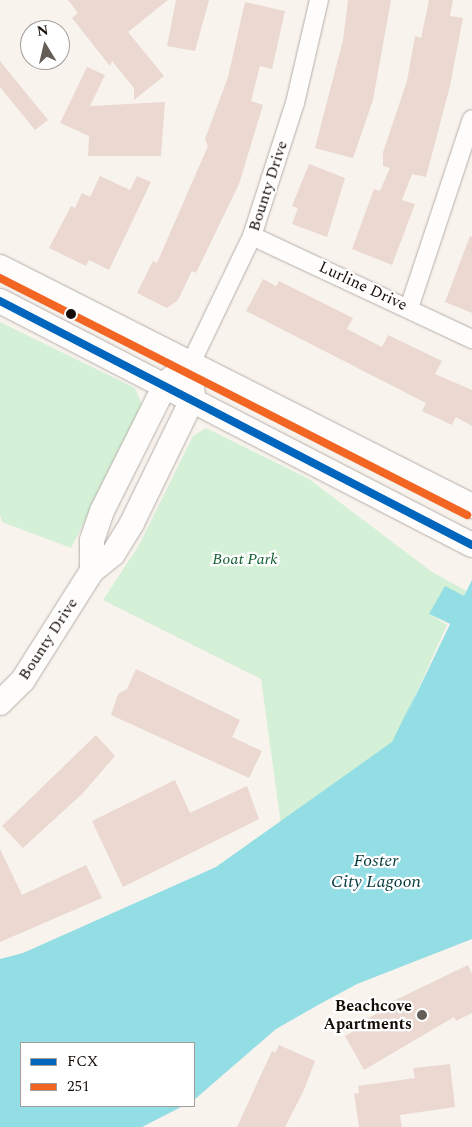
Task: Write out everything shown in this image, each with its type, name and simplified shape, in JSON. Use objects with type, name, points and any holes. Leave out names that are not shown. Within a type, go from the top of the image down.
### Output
[{"type":"main road","points":[[0,267],[472,506]]},
{"type":"main road","points":[[0,301],[166,383],[472,544]]},
{"type":"main road","name":"Bounty Drive","points":[[92,571],[92,540],[102,510],[166,383],[191,363]]},
{"type":"main road","name":"Bounty Drive","points":[[0,703],[23,680],[92,571],[113,554],[132,523],[193,398],[191,363]]},
{"type":"street","name":"Bounty Drive","points":[[191,363],[252,236],[295,103],[319,0]]},
{"type":"street","points":[[409,308],[472,119]]},
{"type":"street","name":"Lurline Drive","points":[[252,236],[472,339]]},
{"type":"green space","points":[[0,322],[135,388],[143,407],[71,548],[2,522],[0,515]]},
{"type":"green space","name":"Boat Park","points":[[206,428],[309,479],[432,572],[472,594],[472,617],[398,742],[283,840],[261,679],[103,600],[139,545],[193,436]]},
{"type":"water","name":"Foster City Lagoon","points":[[472,580],[472,939],[357,984],[276,1029],[195,1099],[195,1042],[20,1042],[20,1107],[181,1107],[142,1127],[0,1127],[0,959],[23,953],[216,867],[392,742],[450,624],[429,614],[445,586],[464,596]]},
{"type":"pier","points":[[429,614],[450,624],[405,718],[447,625]]},
{"type":"building","points":[[68,0],[168,0],[128,32],[164,76],[134,100],[134,88],[112,61],[110,66],[72,18],[78,13]]},
{"type":"building","points":[[176,0],[209,0],[195,51],[167,46]]},
{"type":"building","points":[[348,0],[391,0],[373,100],[353,158],[315,148],[343,40]]},
{"type":"building","points":[[429,0],[453,0],[450,16],[463,18],[450,86],[426,177],[412,174],[402,200],[415,204],[392,265],[352,249],[374,189],[380,191],[390,168],[383,166],[383,152],[407,81],[415,36],[421,38]]},
{"type":"building","points":[[245,2],[285,11],[272,69],[260,66],[251,101],[263,105],[239,184],[196,273],[192,271],[178,300],[167,308],[137,293],[153,261],[157,263],[208,146],[205,139],[228,77]]},
{"type":"building","points":[[0,61],[48,120],[35,130],[0,87]]},
{"type":"building","points":[[87,67],[105,75],[90,106],[165,102],[161,156],[88,156],[89,136],[60,123]]},
{"type":"building","points":[[309,164],[345,178],[327,237],[292,224],[298,208],[292,206]]},
{"type":"building","points":[[100,176],[130,190],[137,176],[151,182],[109,270],[89,260],[86,266],[49,248],[71,206],[75,208],[82,193],[90,197]]},
{"type":"building","points":[[470,236],[472,237],[472,313],[445,302]]},
{"type":"building","points":[[263,279],[276,286],[279,281],[353,318],[347,329],[382,347],[388,335],[442,361],[435,374],[472,390],[472,426],[456,417],[452,425],[422,411],[426,403],[246,311]]},
{"type":"building","points":[[136,669],[240,720],[232,737],[262,751],[249,778],[111,715],[118,694],[127,689]]},
{"type":"building","points":[[96,735],[115,756],[83,793],[23,848],[2,826]]},
{"type":"building","points":[[175,780],[190,813],[247,786],[259,819],[123,887],[92,821]]},
{"type":"building","points":[[0,849],[22,895],[86,865],[102,898],[0,942]]},
{"type":"building","name":"Beachcove Apartments","points":[[468,965],[472,974],[472,1013],[456,1021],[454,1017],[364,1070],[345,1036],[352,1032],[350,1028],[389,1007],[387,1004]]},
{"type":"building","name":"Beachcove Apartments","points":[[279,1045],[315,1061],[304,1090],[285,1127],[237,1127],[272,1051],[275,1053]]},
{"type":"building","points":[[450,1064],[455,1107],[400,1115],[402,1127],[359,1127],[354,1094],[359,1093],[358,1086],[415,1078],[413,1068]]},
{"type":"transit line","name":"251","points":[[0,278],[467,515]]},
{"type":"transit line","name":"FCX","points":[[0,301],[472,545]]},
{"type":"place","name":"Beachcove Apartments","points":[[422,1015]]}]
